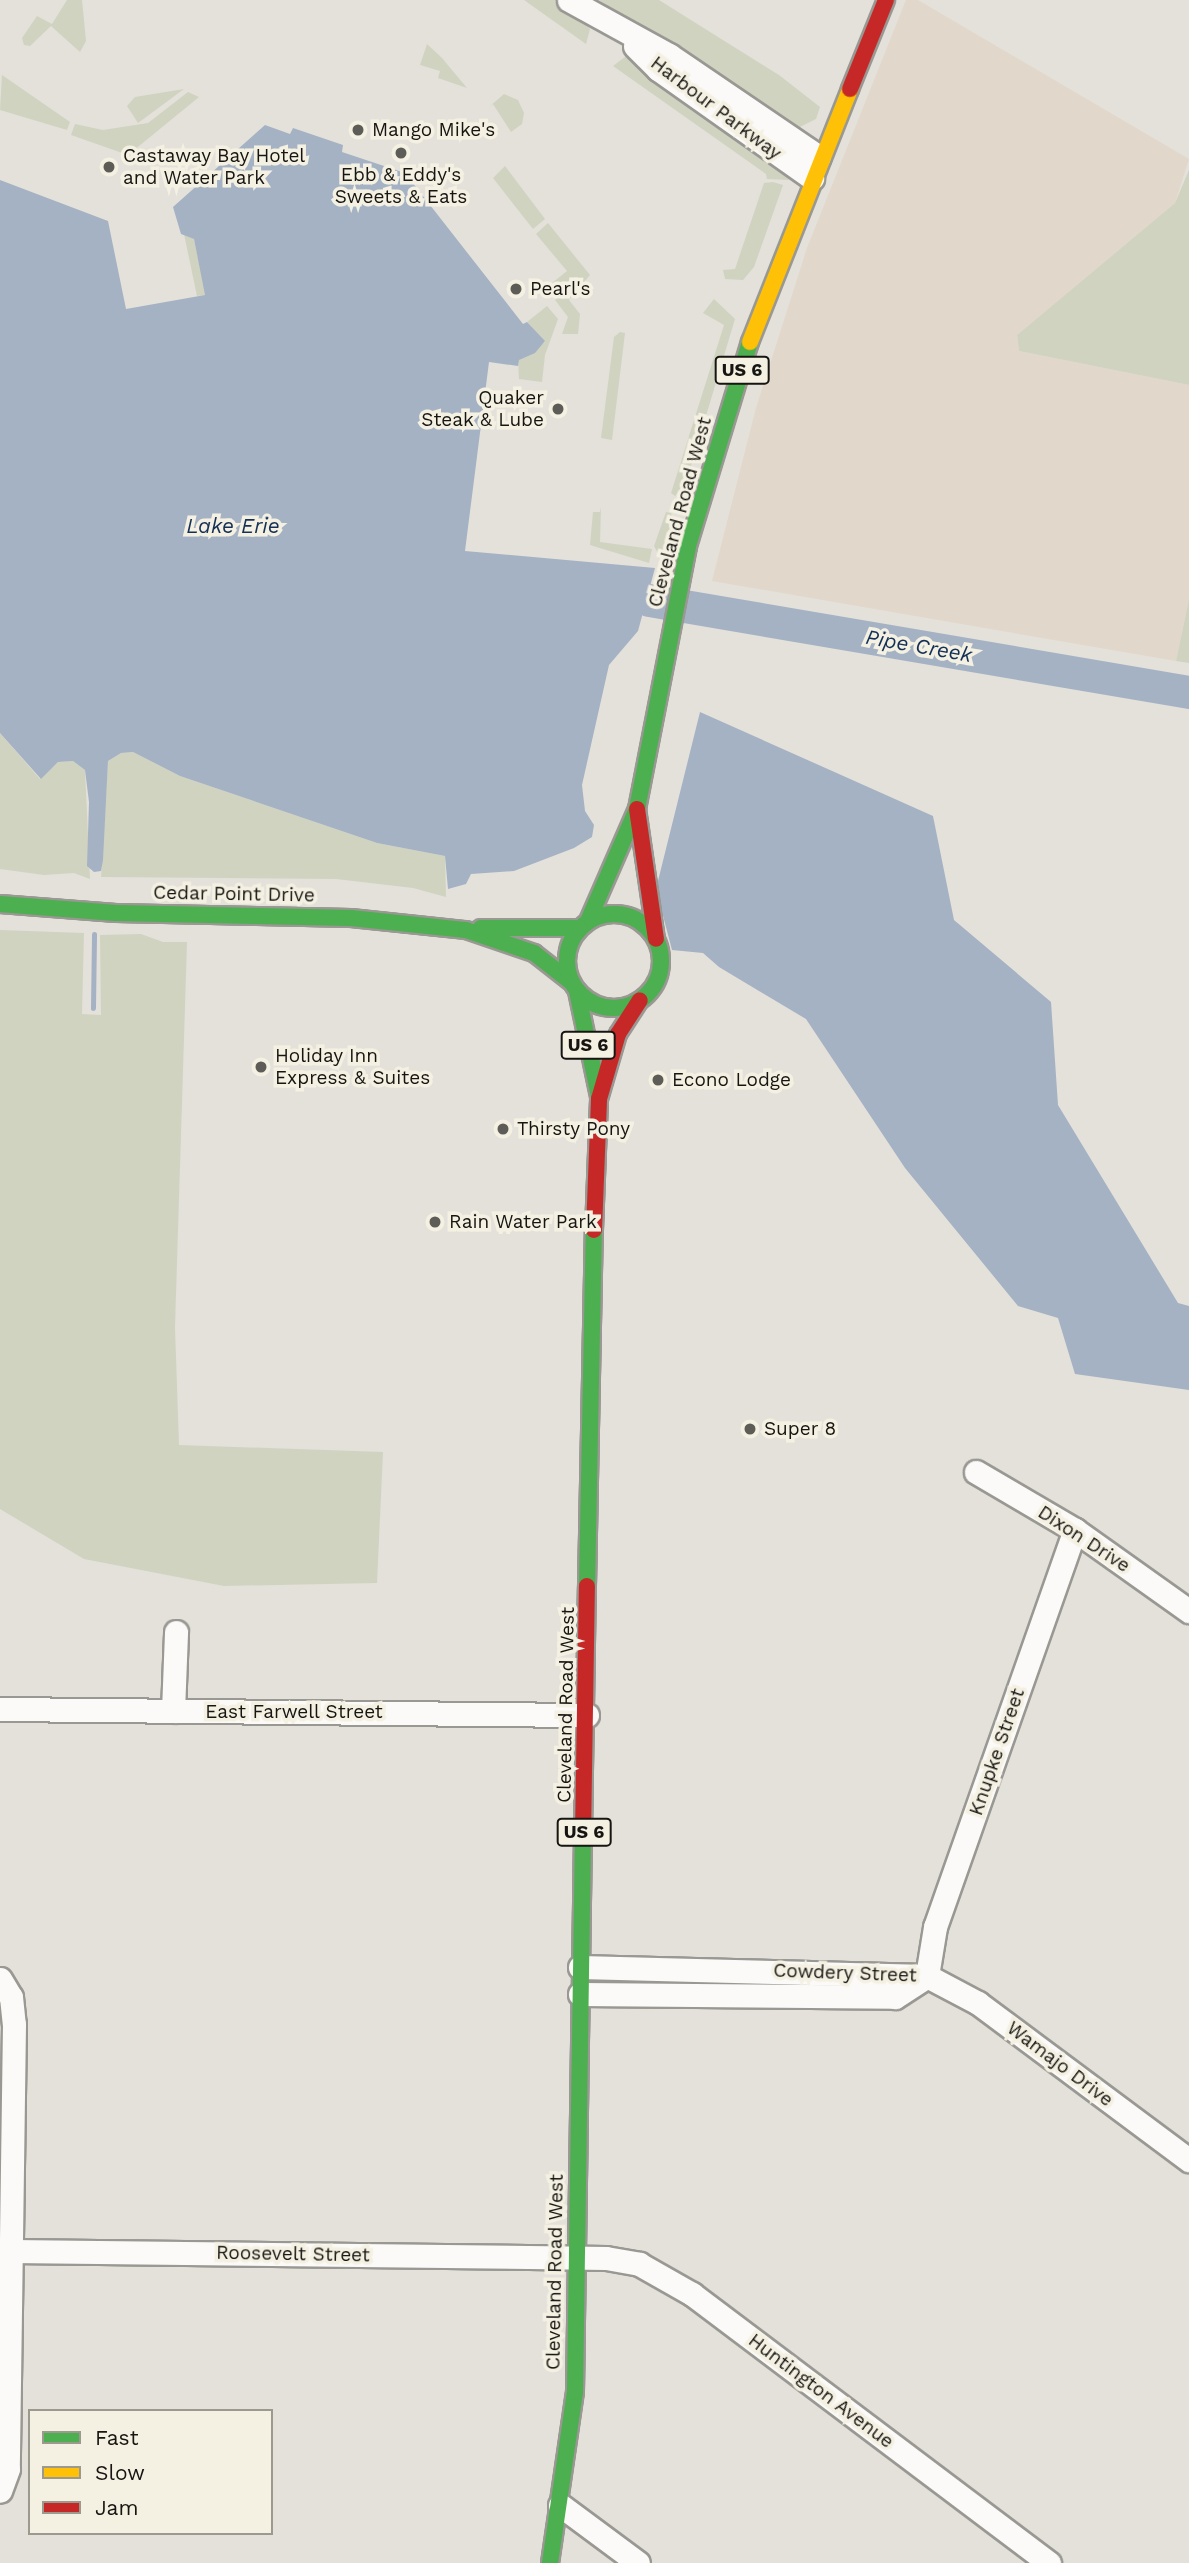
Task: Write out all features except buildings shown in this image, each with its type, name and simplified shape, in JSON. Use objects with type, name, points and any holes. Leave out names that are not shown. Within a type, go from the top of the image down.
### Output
[{"type":"main road","name":"Cleveland Road West","points":[[583,924],[637,809],[667,638],[688,546],[763,300],[886,0]]},
{"type":"main road","name":"Cleveland Road West","points":[[637,809],[656,939]]},
{"type":"main road","name":"Cedar Point Drive","points":[[0,904],[116,913],[351,918],[466,930],[509,925],[583,924]]},
{"type":"main road","points":[[609,913],[632,916],[656,939],[659,973],[640,1000],[607,1008],[574,986],[566,959],[583,924],[609,913]]},
{"type":"main road","name":"Cedar Point Drive","points":[[466,930],[534,953],[574,986]]},
{"type":"main road","name":"Cleveland Road West","points":[[574,986],[600,1099]]},
{"type":"main road","name":"Cleveland Road West","points":[[550,2563],[561,2505],[575,2392],[580,1967],[587,1715],[590,1353],[600,1099],[618,1034],[640,1000]]},
{"type":"street","name":"Harbour Parkway","points":[[569,0],[623,33],[669,55],[816,168]]},
{"type":"street","name":"Dixon Drive","points":[[976,1472],[1075,1530],[1189,1611]]},
{"type":"street","name":"Knupke Street","points":[[927,1976],[935,1927],[1075,1530]]},
{"type":"street","points":[[173,1711],[176,1632]]},
{"type":"street","name":"East Farwell Street","points":[[0,1709],[587,1715]]},
{"type":"street","name":"Cowdery Street","points":[[580,1967],[927,1976]]},
{"type":"street","name":"Cowdery Street","points":[[580,1994],[895,1997],[927,1976]]},
{"type":"street","name":"Wamajo Drive","points":[[927,1976],[978,2003],[1189,2160]]},
{"type":"street","points":[[0,2491],[8,2469],[14,2013],[2,1981]]},
{"type":"street","name":"Roosevelt Street","points":[[11,2251],[576,2258]]},
{"type":"street","name":"Huntington Avenue","points":[[576,2258],[628,2261],[661,2273],[1049,2563]]},
{"type":"street","points":[[561,2505],[638,2563]]},
{"type":"shaded area","points":[[906,0],[918,0],[1189,159],[1175,203],[1017,335],[1019,351],[1189,385],[1189,599],[1176,661],[712,581],[756,408],[807,248]]},
{"type":"green space","points":[[67,0],[82,0],[86,41],[80,52],[51,26],[30,46],[24,45],[22,38],[37,16],[52,24]]},
{"type":"green space","points":[[524,0],[555,0],[576,13],[590,29],[586,44]]},
{"type":"green space","points":[[599,0],[659,0],[779,75],[820,107],[816,119],[798,128],[786,126]]},
{"type":"green space","points":[[427,44],[467,88],[438,78],[440,71],[420,65]]},
{"type":"green space","points":[[625,57],[635,60],[786,172],[789,180],[767,179],[766,174],[613,66]]},
{"type":"green space","points":[[2,75],[70,122],[67,130],[0,110]]},
{"type":"green space","points":[[184,89],[138,123],[127,106],[135,97]]},
{"type":"green space","points":[[188,92],[199,97],[128,155],[71,135],[75,124],[103,130],[148,123]]},
{"type":"green space","points":[[504,94],[518,100],[524,113],[522,124],[511,132],[493,104],[489,107]]},
{"type":"green space","points":[[505,166],[545,219],[533,229],[493,178]]},
{"type":"green space","points":[[1189,170],[1189,385],[1019,351],[1017,335],[1175,203]]},
{"type":"green space","points":[[764,183],[783,185],[754,267],[743,280],[725,279],[723,270],[735,269]]},
{"type":"green space","points":[[548,223],[590,275],[569,300],[580,314],[578,334],[562,334],[568,317],[555,300],[560,294],[552,283],[567,271],[536,234]]},
{"type":"green space","points":[[184,234],[194,239],[206,295],[197,296]]},
{"type":"green space","points":[[714,299],[735,319],[685,486],[675,496],[671,493],[724,325],[703,313]]},
{"type":"green space","points":[[547,306],[558,319],[545,355],[542,382],[519,379],[518,360],[545,342],[527,322]]},
{"type":"green space","points":[[620,332],[625,333],[612,440],[601,438],[614,337]]},
{"type":"green space","points":[[601,507],[600,542],[652,549],[649,563],[590,545],[593,512],[600,512]]},
{"type":"green space","points":[[666,512],[671,513],[674,523],[660,557],[654,546]]},
{"type":"green space","points":[[1189,599],[1189,663],[1176,661]]},
{"type":"green space","points":[[0,733],[40,779],[58,762],[73,761],[85,770],[90,879],[74,873],[44,875],[0,869]]},
{"type":"green space","points":[[133,752],[180,776],[377,843],[445,856],[446,897],[413,888],[336,879],[101,877],[108,761],[121,753]]},
{"type":"green space","points":[[0,930],[84,933],[82,1014],[101,1015],[100,935],[141,934],[163,942],[187,942],[175,1327],[179,1445],[383,1452],[377,1583],[224,1586],[84,1559],[0,1509]]},
{"type":"water","name":"Lake Erie","points":[[265,125],[290,134],[293,128],[343,145],[342,152],[405,173],[523,324],[527,322],[545,341],[535,353],[519,360],[518,366],[489,362],[465,551],[655,568],[638,631],[609,665],[582,785],[585,811],[594,825],[592,837],[574,848],[514,871],[471,874],[466,884],[448,889],[445,856],[377,843],[180,776],[133,752],[121,753],[108,761],[103,860],[101,871],[94,872],[87,866],[89,802],[85,770],[73,761],[58,762],[41,779],[0,733],[0,180],[108,221],[126,309],[205,295],[194,239],[181,234],[173,207]]},
{"type":"water","points":[[700,712],[933,816],[954,920],[1051,1002],[1058,1105],[1178,1303],[1189,1306],[1189,1390],[1075,1374],[1058,1318],[1018,1306],[905,1168],[806,1019],[719,967],[703,953],[672,950],[656,889]]},
{"type":"waterway","name":"Pipe Creek","points":[[649,600],[1189,692]]},
{"type":"waterway","points":[[93,1008],[94,934]]},
{"type":"traffic: fast","points":[[588,921],[637,809],[688,546],[750,342]]},
{"type":"traffic: fast","points":[[0,904],[116,913],[351,918],[466,930],[534,953],[571,982]]},
{"type":"traffic: fast","points":[[614,914],[632,917],[647,928],[658,943],[661,961],[658,979],[647,994],[632,1005],[614,1008],[596,1005],[581,994],[570,979],[567,961],[570,943],[581,928],[596,917],[614,914]]},
{"type":"traffic: fast","points":[[481,928],[579,928]]},
{"type":"traffic: fast","points":[[577,991],[599,1096]]},
{"type":"traffic: fast","points":[[587,1586],[594,1230]]},
{"type":"traffic: fast","points":[[550,2563],[575,2392],[583,1835]]},
{"type":"traffic: slow","points":[[750,342],[850,89]]},
{"type":"traffic: jam","points":[[850,89],[886,0]]},
{"type":"traffic: jam","points":[[637,809],[656,939]]},
{"type":"traffic: jam","points":[[594,1230],[599,1099],[618,1034],[640,1000]]},
{"type":"traffic: jam","points":[[583,1835],[587,1586]]},
{"type":"place","name":"Mango Mike's","points":[[358,130]]},
{"type":"place","name":"Ebb & Eddy's Sweets & Eats","points":[[401,153]]},
{"type":"place","name":"Castaway Bay Hotel and Water Park","points":[[109,167]]},
{"type":"place","name":"Pearl's","points":[[516,289]]},
{"type":"place","name":"Quaker Steak & Lube","points":[[558,409]]},
{"type":"place","name":"Holiday Inn Express & Suites","points":[[261,1067]]},
{"type":"place","name":"Econo Lodge","points":[[658,1080]]},
{"type":"place","name":"Thirsty Pony","points":[[503,1129]]},
{"type":"place","name":"Rain Water Park","points":[[435,1222]]},
{"type":"place","name":"Super 8","points":[[750,1429]]}]
